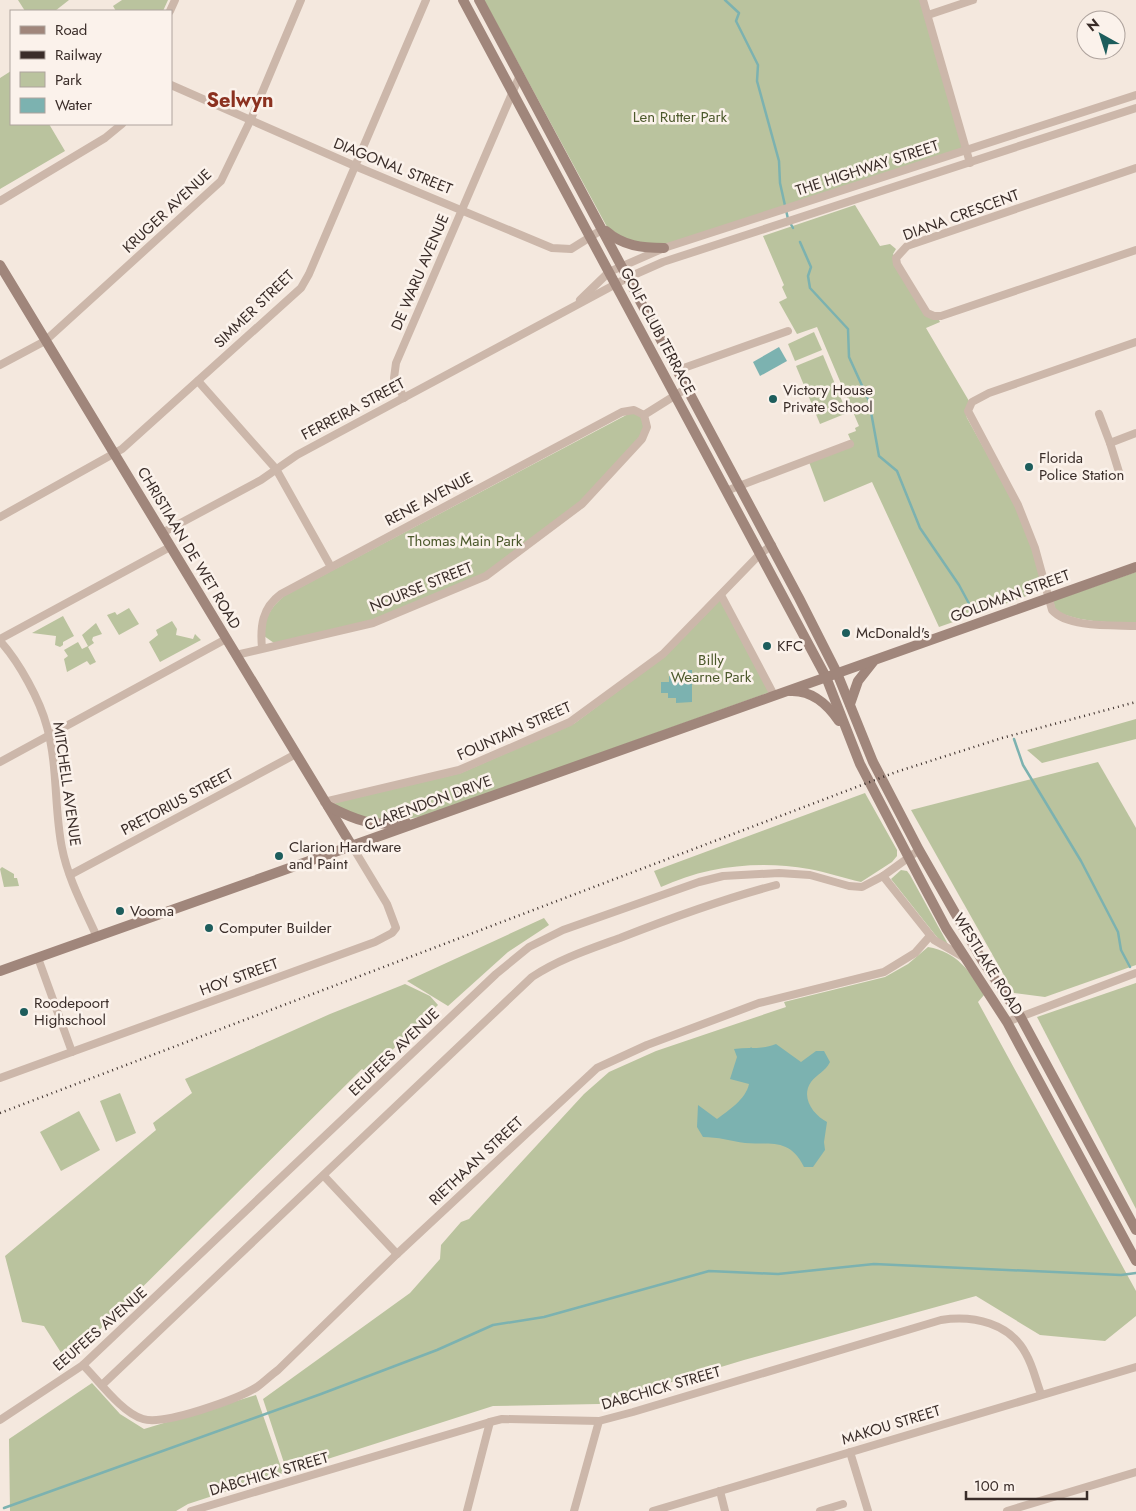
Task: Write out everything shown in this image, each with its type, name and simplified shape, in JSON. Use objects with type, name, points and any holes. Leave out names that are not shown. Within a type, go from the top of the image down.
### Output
[{"type":"main road","name":"GOLF CLUB TERRACE","points":[[462,0],[826,677]]},
{"type":"main road","name":"GOLF CLUB TERRACE","points":[[479,0],[629,277],[772,546],[837,673]]},
{"type":"main road","points":[[603,229],[629,245],[642,248],[664,248]]},
{"type":"main road","name":"CHRISTIAAN DE WET ROAD","points":[[0,265],[352,846]]},
{"type":"main road","name":"GOLDMAN STREET","points":[[837,673],[1136,567]]},
{"type":"main road","points":[[850,704],[858,681],[876,659]]},
{"type":"main road","name":"CLARENDON DRIVE","points":[[0,971],[837,673]]},
{"type":"main road","name":"WESTLAKE ROAD","points":[[837,673],[873,762],[919,850],[977,953],[1020,1016],[1136,1230]]},
{"type":"main road","name":"WESTLAKE ROAD","points":[[826,677],[860,764],[909,858],[965,958],[1007,1022],[1136,1261]]},
{"type":"main road","points":[[785,691],[801,692],[817,698],[828,707],[846,730]]},
{"type":"main road","points":[[325,804],[357,820],[374,825],[431,818]]},
{"type":"street","name":"KRUGER AVENUE","points":[[0,365],[45,341],[221,181],[251,119],[301,0]]},
{"type":"street","name":"SIMMER STREET","points":[[0,516],[115,454],[296,293],[305,282],[426,0]]},
{"type":"street","points":[[924,0],[970,163]]},
{"type":"street","points":[[928,15],[973,0]]},
{"type":"street","name":"DE WARU AVENUE","points":[[404,398],[394,378],[396,363],[520,75]]},
{"type":"street","name":"DIAGONAL STREET","points":[[172,85],[355,166],[557,249],[571,249],[603,229]]},
{"type":"street","points":[[1134,96],[1136,109]]},
{"type":"street","name":"THE HIGHWAY STREET","points":[[609,272],[664,248],[1134,96]]},
{"type":"street","name":"THE HIGHWAY STREET","points":[[616,284],[662,262],[1136,109]]},
{"type":"street","points":[[0,201],[105,138],[121,125]]},
{"type":"street","name":"DIANA CRESCENT","points":[[1136,168],[907,246],[896,258],[897,264],[927,313],[941,316],[1136,250]]},
{"type":"street","name":"FERREIRA STREET","points":[[560,314],[581,299],[609,272]]},
{"type":"street","name":"FERREIRA STREET","points":[[162,533],[276,469],[297,454],[616,284]]},
{"type":"street","points":[[678,370],[788,331]]},
{"type":"street","points":[[1136,342],[984,396],[969,405],[969,417],[1018,505],[1035,548],[1054,612],[1069,620],[1136,626]]},
{"type":"street","points":[[198,381],[276,469],[331,567]]},
{"type":"street","points":[[644,415],[687,388]]},
{"type":"street","name":"RENE AVENUE","points":[[262,648],[261,627],[266,610],[281,594],[622,412],[634,410],[644,415]]},
{"type":"street","points":[[1099,414],[1119,472]]},
{"type":"street","name":"NOURSE STREET","points":[[236,655],[374,623],[486,576],[589,498],[642,439],[648,427],[644,415]]},
{"type":"street","points":[[1110,443],[1136,434]]},
{"type":"street","points":[[726,491],[850,444]]},
{"type":"street","name":"FOUNTAIN STREET","points":[[325,804],[460,770],[570,722],[654,661],[760,554],[772,546]]},
{"type":"street","points":[[0,640],[170,547]]},
{"type":"street","points":[[720,595],[774,695]]},
{"type":"street","points":[[0,762],[226,639]]},
{"type":"street","name":"MITCHELL AVENUE","points":[[0,640],[26,679],[44,718],[49,736],[59,829],[70,875],[97,937]]},
{"type":"street","name":"PRETORIUS STREET","points":[[70,875],[296,754]]},
{"type":"street","name":"HOY STREET","points":[[0,1078],[366,945],[392,933],[396,925],[391,911],[352,846]]},
{"type":"street","name":"EEUFEES AVENUE","points":[[0,1420],[83,1365],[496,974],[529,948],[563,930],[699,882],[723,876],[792,874],[810,875],[855,887],[869,884],[883,876],[919,850]]},
{"type":"street","points":[[883,876],[930,936],[940,946],[965,958]]},
{"type":"street","points":[[102,1385],[234,1257],[324,1176],[518,988],[541,971],[577,954],[725,899],[776,885]]},
{"type":"street","name":"RIETHAAN STREET","points":[[83,1365],[125,1409],[144,1420],[162,1419],[233,1400],[258,1386],[278,1370],[396,1254],[597,1068],[647,1044],[759,1003],[884,972],[915,953],[930,936]]},
{"type":"street","points":[[38,958],[72,1052]]},
{"type":"street","points":[[1007,1022],[1136,973]]},
{"type":"street","points":[[324,1176],[396,1254]]},
{"type":"street","name":"DABCHICK STREET","points":[[192,1511],[490,1422],[510,1419],[599,1420],[949,1319],[980,1321],[1003,1328],[1011,1334],[1027,1355],[1041,1394]]},
{"type":"street","name":"MAKOU STREET","points":[[653,1511],[1136,1367]]},
{"type":"street","points":[[574,1511],[599,1420]]},
{"type":"street","points":[[467,1511],[490,1422]]},
{"type":"street","points":[[850,1452],[868,1511]]},
{"type":"street","points":[[1007,1511],[1136,1472]]},
{"type":"street","points":[[720,1491],[725,1511]]},
{"type":"street","points":[[820,1511],[843,1504]]},
{"type":"green space","points":[[18,0],[69,0],[56,10],[24,10]]},
{"type":"green space","points":[[122,0],[168,0],[163,10],[115,10],[113,6]]},
{"type":"green space","name":"Len Rutter Park","points":[[484,0],[921,0],[963,149],[663,246],[633,244],[607,227]]},
{"type":"green space","points":[[10,72],[10,125],[50,125],[65,151],[0,189],[0,78]]},
{"type":"green space","points":[[855,205],[880,246],[890,244],[896,249],[893,254],[930,318],[940,322],[926,328],[969,401],[965,411],[967,418],[1016,506],[1032,548],[1044,590],[939,627],[872,482],[824,502],[809,462],[851,441],[848,434],[856,431],[855,428],[859,426],[817,327],[797,334],[779,302],[787,298],[782,287],[784,285],[763,236]]},
{"type":"green space","points":[[814,332],[822,350],[795,361],[788,344]]},
{"type":"green space","points":[[823,355],[847,413],[820,424],[796,366]]},
{"type":"green space","name":"Thomas Main Park","points":[[632,412],[641,415],[645,431],[581,501],[485,573],[376,619],[274,643],[264,636],[265,624],[269,614],[284,596]]},
{"type":"green space","points":[[1136,572],[1136,623],[1085,620],[1056,611],[1053,601]]},
{"type":"green space","name":"Billy Wearne Park","points":[[720,599],[770,692],[422,817],[372,822],[330,804],[461,773],[575,723],[665,656]]},
{"type":"green space","points":[[129,608],[139,624],[119,635],[107,615],[115,612],[117,615]]},
{"type":"green space","points":[[63,616],[74,636],[63,642],[63,645],[60,647],[55,645],[56,636],[32,633]]},
{"type":"green space","points":[[172,621],[177,629],[176,635],[193,639],[195,634],[201,640],[160,662],[149,642],[158,635],[156,630]]},
{"type":"green space","points":[[96,623],[102,634],[93,637],[94,643],[88,647],[96,662],[90,665],[87,661],[67,672],[64,659],[68,656],[64,650],[78,642],[82,649],[88,646],[82,635]]},
{"type":"green space","points":[[1136,719],[1136,739],[1042,763],[1027,750]]},
{"type":"green space","points":[[1098,762],[1136,828],[1136,965],[1045,997],[1014,993],[911,810]]},
{"type":"green space","points":[[865,793],[897,850],[897,856],[892,862],[861,882],[790,866],[752,865],[696,874],[661,887],[654,871]]},
{"type":"green space","points":[[2,867],[14,874],[14,878],[17,878],[19,886],[4,887],[0,869]]},
{"type":"green space","points":[[901,870],[907,871],[910,875],[949,946],[940,941],[891,879]]},
{"type":"green space","points":[[544,918],[549,925],[508,952],[448,1006],[407,981]]},
{"type":"green space","points":[[928,947],[947,953],[962,964],[984,995],[978,1002],[1136,1291],[1136,1316],[1105,1341],[1040,1335],[976,1296],[744,1360],[599,1404],[493,1406],[287,1472],[263,1399],[410,1293],[440,1259],[441,1245],[461,1222],[469,1219],[584,1094],[609,1072],[656,1051],[786,1007],[784,1002],[885,977],[908,964]]},
{"type":"green space","points":[[1136,983],[1136,1209],[1037,1017]]},
{"type":"green space","points":[[405,984],[430,996],[438,1005],[368,1074],[362,1069],[67,1362],[44,1326],[22,1322],[5,1256],[156,1130],[153,1123],[192,1093],[185,1079],[330,1014]]},
{"type":"green space","points":[[120,1093],[136,1133],[116,1142],[100,1101]]},
{"type":"green space","points":[[79,1111],[100,1150],[61,1171],[40,1132]]},
{"type":"green space","points":[[92,1383],[120,1414],[144,1429],[256,1395],[283,1473],[188,1504],[176,1511],[10,1511],[9,1439]]},
{"type":"water","points":[[779,347],[787,361],[760,376],[753,362]]},
{"type":"water","points":[[692,670],[692,702],[676,703],[676,698],[668,698],[668,693],[661,693],[661,682],[669,682],[669,676],[677,676],[677,671]]},
{"type":"water","points":[[776,1044],[801,1062],[816,1051],[824,1051],[830,1062],[811,1082],[807,1094],[813,1110],[827,1122],[824,1142],[825,1150],[813,1167],[804,1167],[793,1151],[786,1147],[703,1137],[697,1127],[698,1105],[717,1119],[736,1104],[747,1089],[749,1084],[730,1079],[737,1057],[734,1049],[761,1048]]},
{"type":"waterway","points":[[725,0],[739,13],[736,21],[758,65],[757,81],[779,161],[780,183],[788,219],[793,228]]},
{"type":"waterway","points":[[800,242],[811,267],[808,276],[810,288],[848,329],[849,357],[869,401],[879,456],[897,471],[920,528],[959,585],[973,611]]},
{"type":"waterway","points":[[1014,739],[1023,765],[1081,861],[1118,932],[1121,950],[1130,967]]},
{"type":"waterway","points":[[4,1508],[321,1394],[437,1350],[493,1325],[544,1317],[709,1271],[778,1274],[874,1264],[1121,1275],[1136,1273]]},
{"type":"railway","points":[[0,1113],[896,772],[1002,738],[1136,702]]},
{"type":"place","name":"Victory House Private School","points":[[773,399]]},
{"type":"place","name":"Florida Police Station","points":[[1029,467]]},
{"type":"place","name":"McDonald's","points":[[846,633]]},
{"type":"place","name":"KFC","points":[[767,646]]},
{"type":"place","name":"Clarion Hardware and Paint","points":[[279,856]]},
{"type":"place","name":"Vooma","points":[[120,911]]},
{"type":"place","name":"Computer Builder","points":[[209,928]]},
{"type":"place","name":"Roodepoort Highschool","points":[[24,1012]]},
{"type":"district","name":"Selwyn","points":[[240,100]]}]
